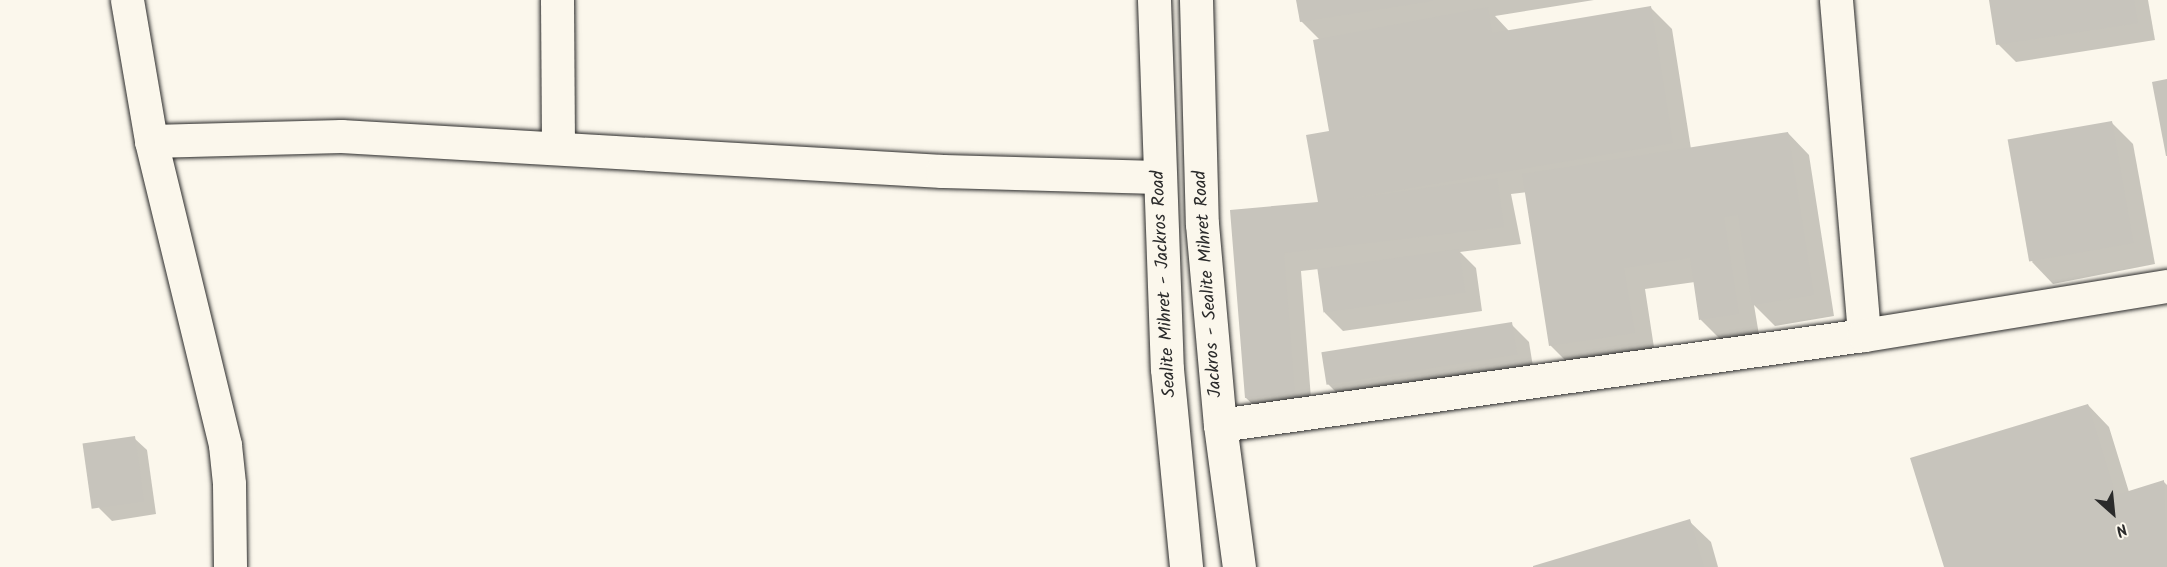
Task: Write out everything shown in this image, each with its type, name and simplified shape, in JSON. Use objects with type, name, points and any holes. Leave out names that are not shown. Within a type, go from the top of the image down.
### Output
[{"type":"street","points":[[127,0],[151,141],[225,445],[230,484],[230,567]]},
{"type":"street","points":[[556,0],[558,147]]},
{"type":"street","name":"Sealite Mihret - Jackros Road","points":[[1154,0],[1167,369],[1186,567]]},
{"type":"street","name":"Jackros - Sealite Mihret Road","points":[[1196,0],[1202,224],[1220,424],[1239,567]]},
{"type":"street","points":[[1836,0],[1864,335]]},
{"type":"street","points":[[151,141],[341,136],[942,171],[1160,177]]},
{"type":"street","points":[[1220,424],[1864,335],[2167,286]]},
{"type":"building","points":[[1296,0],[1433,0],[1433,1],[1300,22]]},
{"type":"building","points":[[1989,0],[2134,0],[2138,23],[1996,45]]},
{"type":"building","points":[[1651,6],[1673,143],[1341,200],[1497,178],[1504,227],[1284,253],[1295,394],[1245,398],[1230,210],[1318,202],[1306,135],[1329,131],[1313,40],[1488,7],[1492,33]]},
{"type":"building","points":[[2167,79],[2167,156],[2166,156],[2152,82]]},
{"type":"building","points":[[2112,121],[2134,243],[2029,262],[2008,139]]},
{"type":"building","points":[[1788,132],[1814,295],[1752,305],[1738,215],[1724,217],[1739,314],[1699,320],[1690,258],[1624,268],[1635,333],[1549,346],[1522,174]]},
{"type":"building","points":[[1459,249],[1465,293],[1324,312],[1317,269]]},
{"type":"building","points":[[1512,322],[1517,355],[1327,385],[1321,352]]},
{"type":"building","points":[[2088,404],[2116,495],[2164,480],[2167,567],[1944,567],[1910,458]]},
{"type":"building","points":[[135,436],[144,501],[92,509],[83,443]]},
{"type":"building","points":[[1690,519],[1704,567],[1533,567],[1533,566]]}]
